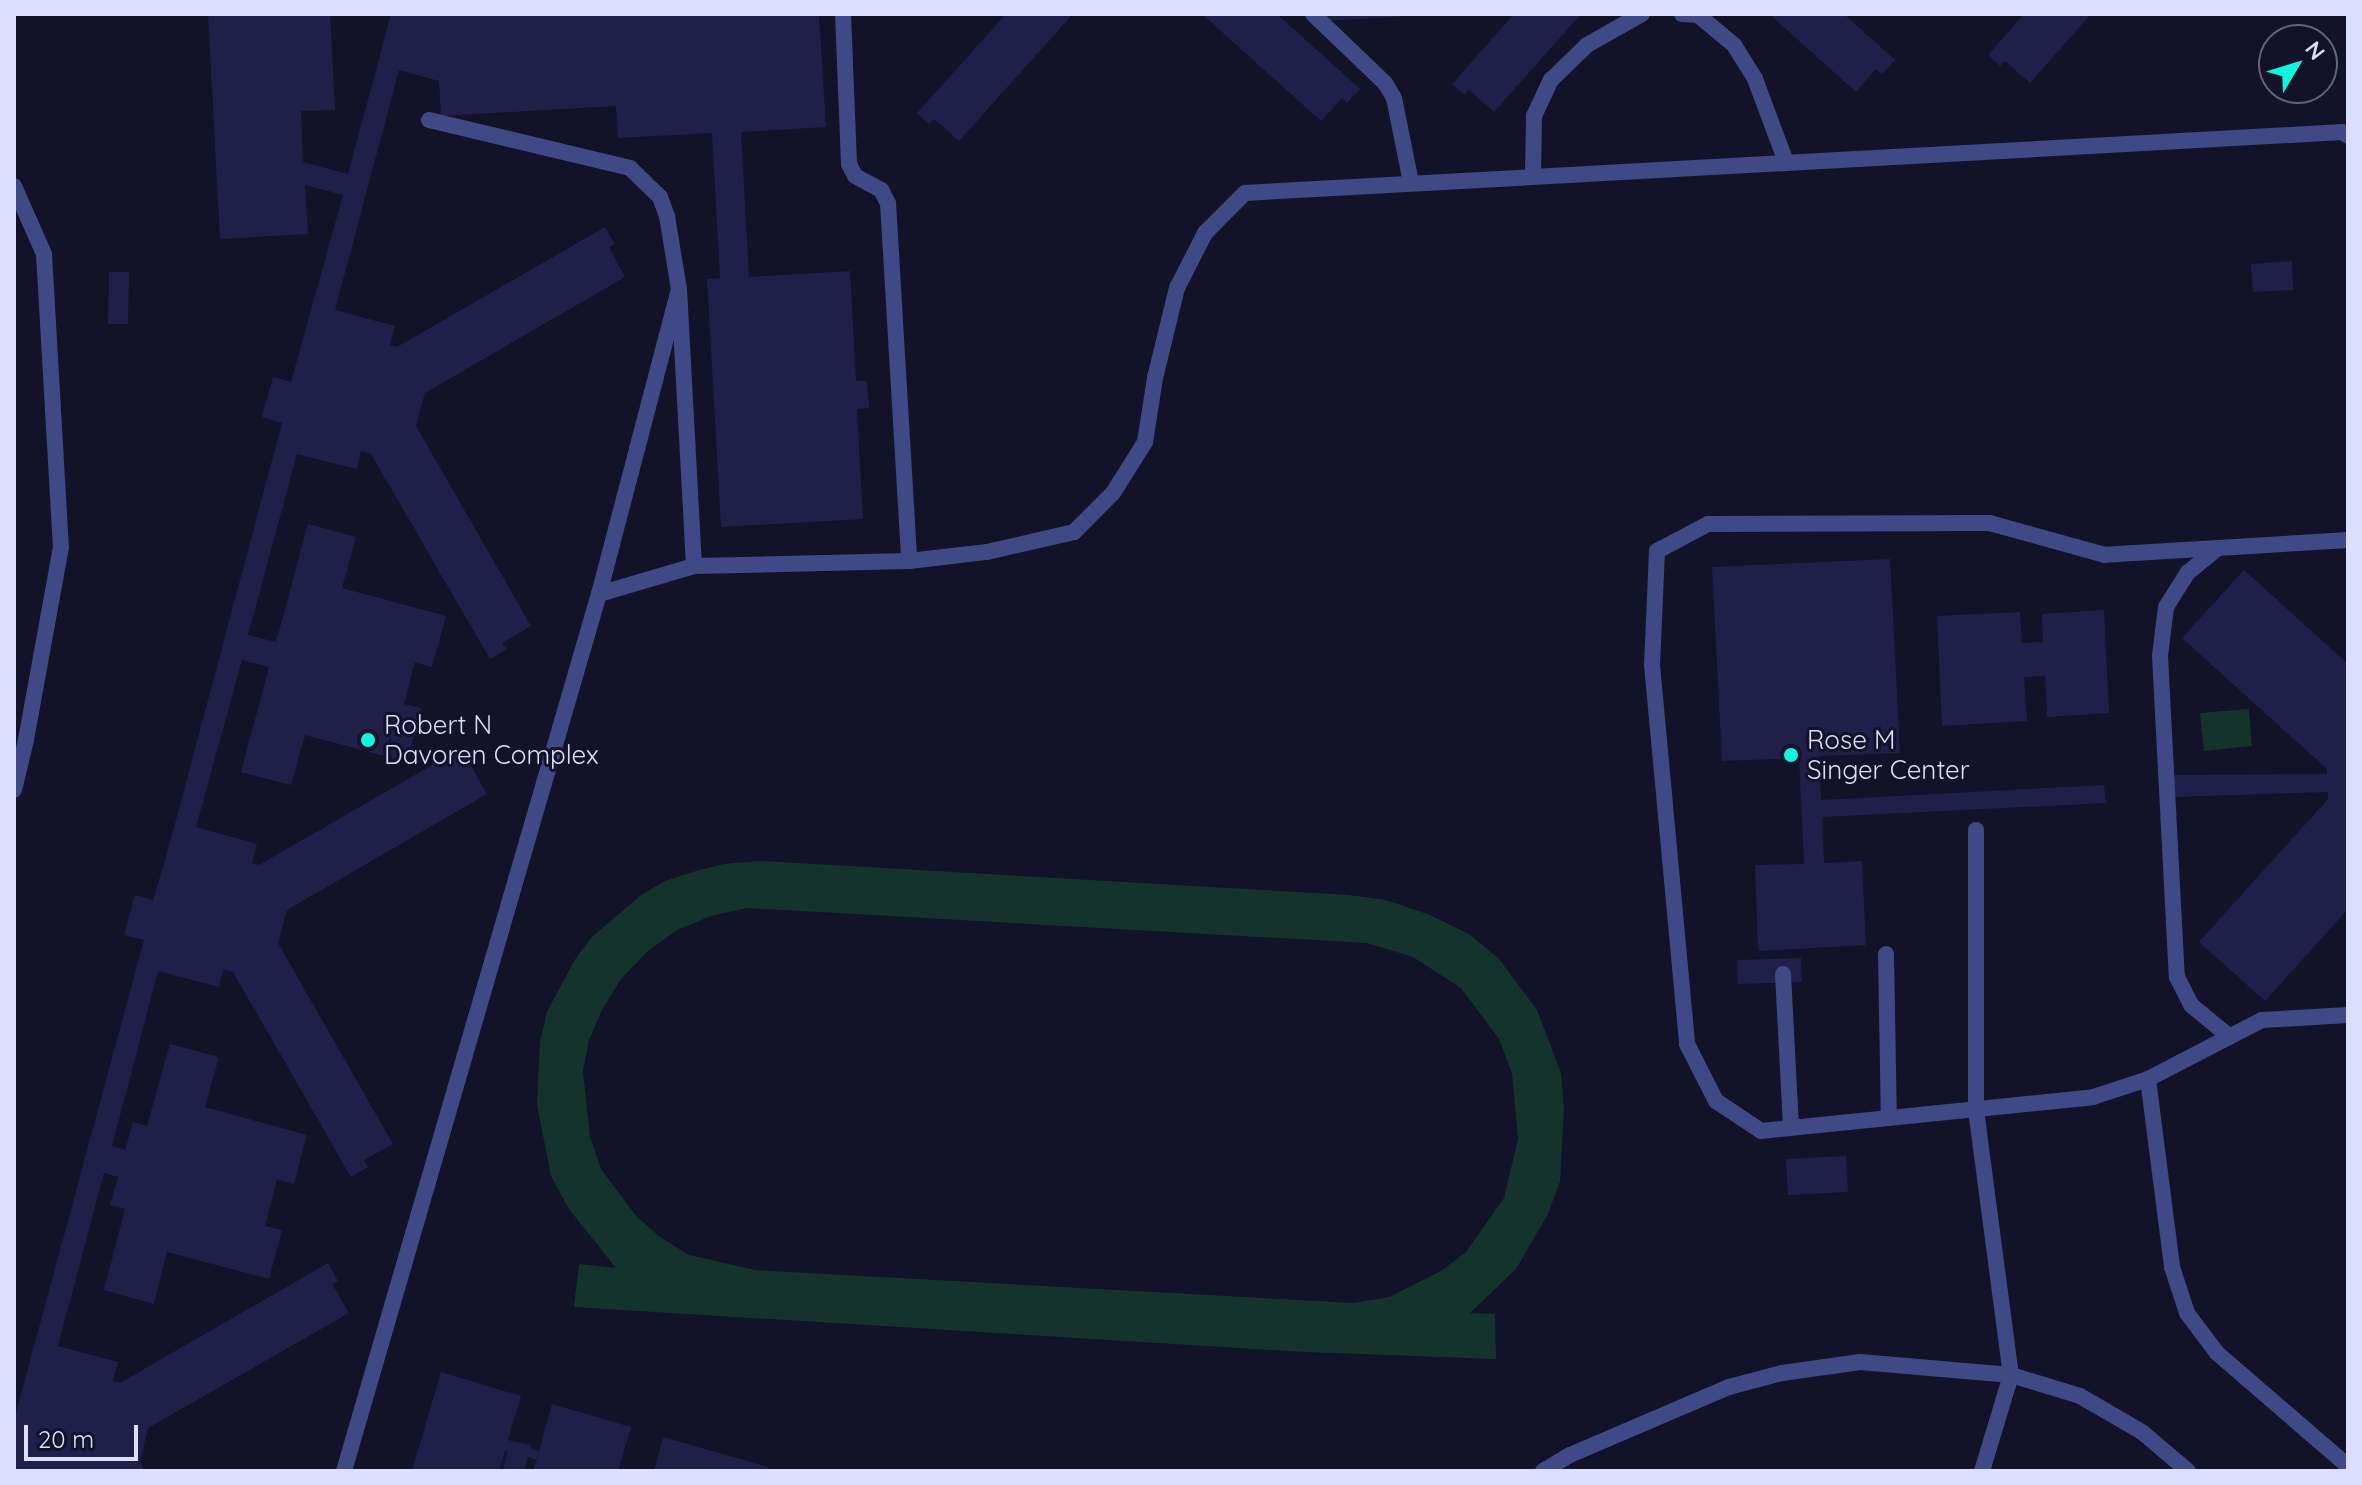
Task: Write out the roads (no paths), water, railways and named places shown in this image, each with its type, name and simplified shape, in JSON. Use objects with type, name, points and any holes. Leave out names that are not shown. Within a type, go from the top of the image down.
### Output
[{"type":"lane","points":[[843,14],[849,164],[855,176],[881,190],[888,203],[909,561]]},
{"type":"lane","points":[[1313,14],[1385,83],[1394,98],[1411,182]]},
{"type":"lane","points":[[1533,175],[1534,116],[1551,80],[1587,45],[1642,14]]},
{"type":"lane","points":[[1682,14],[1698,15],[1734,45],[1755,79],[1786,162]]},
{"type":"lane","points":[[429,120],[630,168],[660,197],[667,216],[679,289],[694,566]]},
{"type":"lane","points":[[599,594],[694,566],[909,561],[987,552],[1074,532],[1113,493],[1145,442],[1155,378],[1177,288],[1205,233],[1245,193],[2342,132],[2348,136]]},
{"type":"lane","points":[[14,186],[44,254],[61,547],[14,790]]},
{"type":"lane","points":[[344,1471],[599,594],[679,289]]},
{"type":"lane","points":[[2348,540],[2105,555],[1990,523],[1811,521],[1708,524],[1657,551],[1652,665],[1687,1044],[1716,1101],[1761,1131],[2093,1097],[2148,1079],[2262,1020],[2348,1015]]},
{"type":"lane","points":[[2218,548],[2188,572],[2166,607],[2160,656],[2177,977],[2191,1005],[2230,1037]]},
{"type":"lane","points":[[1976,830],[1976,1110],[2011,1375],[1982,1471]]},
{"type":"lane","points":[[1886,954],[1889,1118]]},
{"type":"lane","points":[[1783,974],[1791,1128]]},
{"type":"lane","points":[[2148,1079],[2172,1267],[2187,1313],[2217,1353],[2348,1466]]},
{"type":"lane","points":[[1543,1471],[1570,1455],[1729,1387],[1782,1373],[1860,1362],[2011,1375],[2080,1396],[2142,1432],[2188,1471]]},
{"type":"place","name":"Robert N Davoren Complex","points":[[368,740]]},
{"type":"place","name":"Rose M Singer Center","points":[[1791,755]]}]
